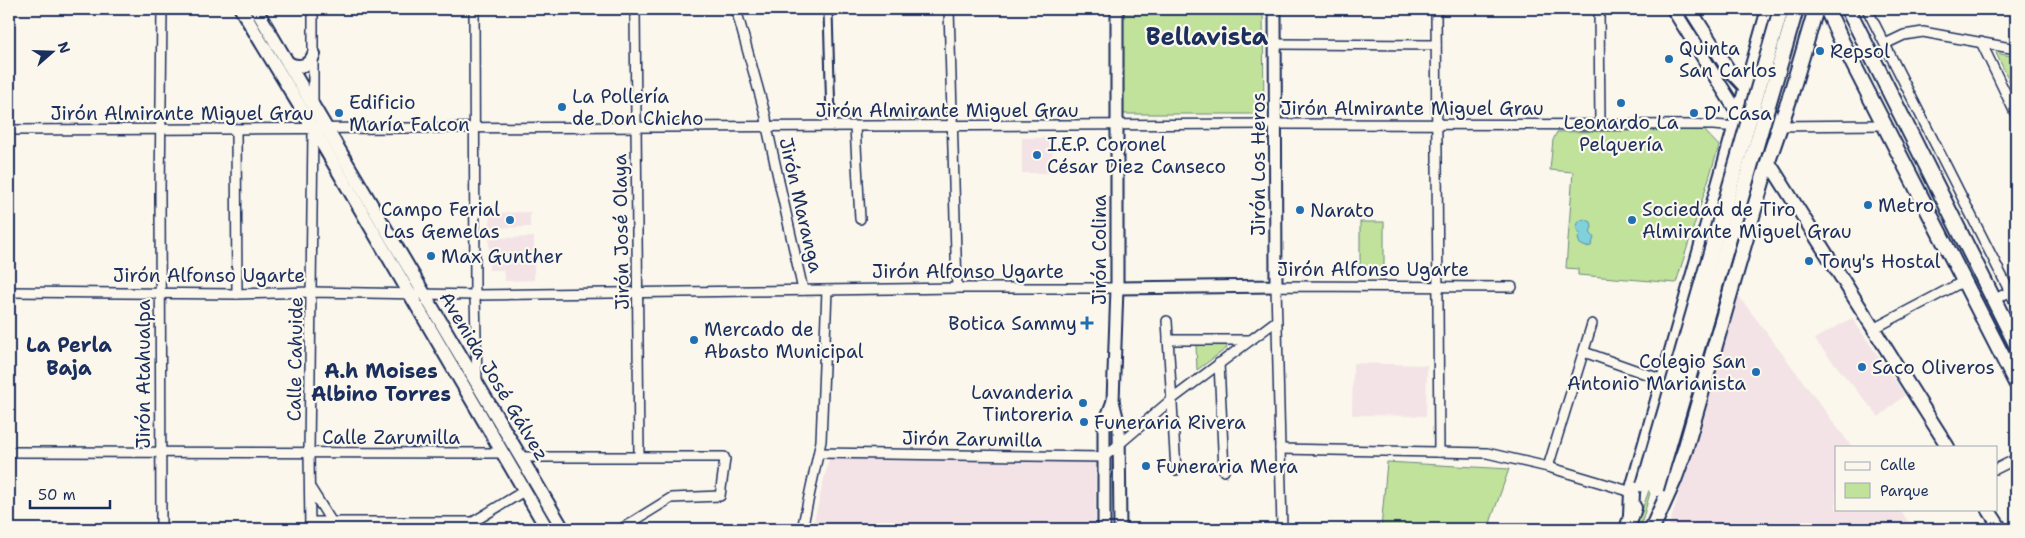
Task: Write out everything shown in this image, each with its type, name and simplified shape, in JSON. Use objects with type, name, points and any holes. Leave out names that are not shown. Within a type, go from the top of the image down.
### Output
[{"type":"main road","name":"Avenida José Gálvez","points":[[241,9],[313,128],[547,529]]},
{"type":"main road","name":"Avenida José Gálvez","points":[[256,9],[520,456],[559,528]]},
{"type":"main road","points":[[1673,9],[1738,121]]},
{"type":"main road","points":[[1690,9],[1728,69],[1781,126]]},
{"type":"main road","points":[[1627,529],[1631,515],[1632,492],[1769,9]]},
{"type":"main road","points":[[1653,525],[1650,487],[1781,9]]},
{"type":"main road","points":[[1631,515],[1650,487],[1796,9]]},
{"type":"main road","points":[[1653,525],[1674,480],[1685,450],[1768,161],[1781,126],[1816,9]]},
{"type":"main road","points":[[1827,9],[1964,281],[2012,365],[2016,384]]},
{"type":"main road","points":[[1848,9],[2016,344]]},
{"type":"main road","points":[[288,63],[294,66],[302,66],[310,62],[314,54]]},
{"type":"main road","points":[[1768,161],[1947,446]]},
{"type":"main road","points":[[1989,510],[2000,529]]},
{"type":"street","name":"Jirón Atahualpa","points":[[161,529],[162,9]]},
{"type":"street","name":"Calle Cahuide","points":[[310,526],[309,452],[314,106],[313,9]]},
{"type":"street","points":[[474,9],[477,384]]},
{"type":"street","name":"Jirón José Olaya","points":[[635,9],[640,456]]},
{"type":"street","name":"Jirón Maranga","points":[[736,9],[766,117],[803,290]]},
{"type":"street","points":[[949,9],[957,288]]},
{"type":"street","name":"Jirón Colina","points":[[1117,9],[1117,288],[1113,401],[1119,424],[1120,442],[1120,529]]},
{"type":"street","name":"Jirón Los Heros","points":[[1275,9],[1276,321],[1282,529]]},
{"type":"street","points":[[1436,9],[1439,452]]},
{"type":"street","points":[[1600,9],[1600,124]]},
{"type":"street","points":[[1867,9],[2013,290],[2016,304]]},
{"type":"street","points":[[828,11],[831,118],[834,127]]},
{"type":"street","points":[[1885,44],[1904,35],[1923,32],[2016,49]]},
{"type":"street","points":[[1981,42],[2016,115]]},
{"type":"street","points":[[1275,44],[1436,45]]},
{"type":"street","name":"Jirón Almirante Miguel Grau","points":[[9,130],[1275,124],[1713,125],[1738,121],[1781,126],[1884,125]]},
{"type":"street","points":[[855,127],[860,219]]},
{"type":"street","points":[[236,129],[237,294]]},
{"type":"street","points":[[1873,329],[1964,281]]},
{"type":"street","name":"Jirón Alfonso Ugarte","points":[[9,292],[237,294],[312,292],[475,295],[957,288],[1512,287]]},
{"type":"street","points":[[802,529],[819,453],[823,412],[827,290]]},
{"type":"street","points":[[1994,300],[2013,290]]},
{"type":"street","points":[[1167,321],[1170,400],[1173,412],[1176,470]]},
{"type":"street","points":[[1104,456],[1170,400],[1276,321]]},
{"type":"street","points":[[1548,466],[1592,324]]},
{"type":"street","points":[[1168,340],[1250,340]]},
{"type":"street","points":[[1584,352],[1664,380]]},
{"type":"street","points":[[1220,364],[1224,471]]},
{"type":"street","name":"Jirón Colina","points":[[1104,529],[1104,426],[1113,401]]},
{"type":"street","points":[[1280,449],[1487,453],[1548,466],[1632,492]]},
{"type":"street","name":"Calle Zarumilla","points":[[9,452],[503,453]]},
{"type":"street","name":"Jirón Zarumilla","points":[[819,453],[1104,456]]},
{"type":"street","points":[[520,456],[724,457],[720,496],[671,498],[621,529]]},
{"type":"street","points":[[1998,468],[2016,459]]},
{"type":"street","points":[[311,489],[334,526]]},
{"type":"street","points":[[310,526],[473,522],[524,491]]},
{"type":"street","points":[[1104,529],[1120,529]]},
{"type":"shaded area","name":"I.E.P. Coronel César Diez Canseco","points":[[1022,138],[1053,138],[1052,173],[1022,173]]},
{"type":"shaded area","name":"Campo Ferial Las Gemelas","points":[[530,212],[530,227],[490,228],[490,213]]},
{"type":"shaded area","points":[[534,237],[534,280],[505,281],[503,270],[489,270],[489,238]]},
{"type":"shaded area","name":"Colegio San Antonio Marianista","points":[[1739,296],[1851,446],[1835,446],[1835,510],[1900,510],[1914,529],[1668,529]]},
{"type":"shaded area","name":"Saco Oliveros","points":[[1852,318],[1905,395],[1879,417],[1814,339]]},
{"type":"shaded area","points":[[1353,363],[1427,365],[1426,416],[1352,415]]},
{"type":"shaded area","points":[[829,459],[1095,460],[1095,529],[812,529]]},
{"type":"green space","points":[[1123,9],[1263,9],[1264,114],[1123,114]]},
{"type":"green space","points":[[1996,53],[2016,57],[2016,95]]},
{"type":"green space","name":"Sociedad de Tiro Almirante Miguel Grau","points":[[1704,130],[1719,146],[1676,283],[1578,275],[1578,269],[1566,268],[1573,172],[1550,170],[1553,140],[1557,132]]},
{"type":"green space","points":[[1360,222],[1384,222],[1384,269],[1360,269]]},
{"type":"green space","points":[[1226,343],[1227,348],[1197,370],[1196,345]]},
{"type":"green space","points":[[1387,462],[1509,469],[1491,520],[1490,529],[1381,529]]},
{"type":"green space","points":[[1656,471],[1640,529],[1635,529]]},
{"type":"water","points":[[1584,219],[1591,222],[1590,232],[1594,238],[1591,246],[1586,247],[1580,244],[1578,239],[1580,234],[1576,228],[1579,221]]},
{"type":"place","name":"Repsol","points":[[1820,51]]},
{"type":"place","name":"Quinta San Carlos","points":[[1669,59]]},
{"type":"place","name":"Leonardo La Pelquería","points":[[1621,103]]},
{"type":"place","name":"La Pollería de Don Chicho","points":[[562,107]]},
{"type":"place","name":"Edificio María Falcon","points":[[339,113]]},
{"type":"place","name":"D' Casa","points":[[1694,113]]},
{"type":"place","name":"I.E.P. Coronel César Diez Canseco","points":[[1037,155]]},
{"type":"place","name":"Metro","points":[[1868,205]]},
{"type":"place","name":"Narato","points":[[1300,210]]},
{"type":"place","name":"Campo Ferial Las Gemelas","points":[[510,220]]},
{"type":"place","name":"Sociedad de Tiro Almirante Miguel Grau","points":[[1632,220]]},
{"type":"place","name":"Max Gunther","points":[[431,256]]},
{"type":"place","name":"Tony's Hostal","points":[[1809,261]]},
{"type":"place","name":"Botica Sammy","points":[[1087,323]]},
{"type":"place","name":"Mercado de Abasto Municipal","points":[[694,340]]},
{"type":"place","name":"Saco Oliveros","points":[[1862,367]]},
{"type":"place","name":"Colegio San Antonio Marianista","points":[[1756,372]]},
{"type":"place","name":"Lavanderia Tintoreria","points":[[1083,403]]},
{"type":"place","name":"Funeraria Rivera","points":[[1084,422]]},
{"type":"place","name":"Funeraria Mera","points":[[1146,466]]},
{"type":"district","name":"Bellavista","points":[[1207,37]]},
{"type":"district","name":"La Perla Baja","points":[[69,356]]},
{"type":"district","name":"A.h Moises Albino Torres","points":[[381,382]]}]
